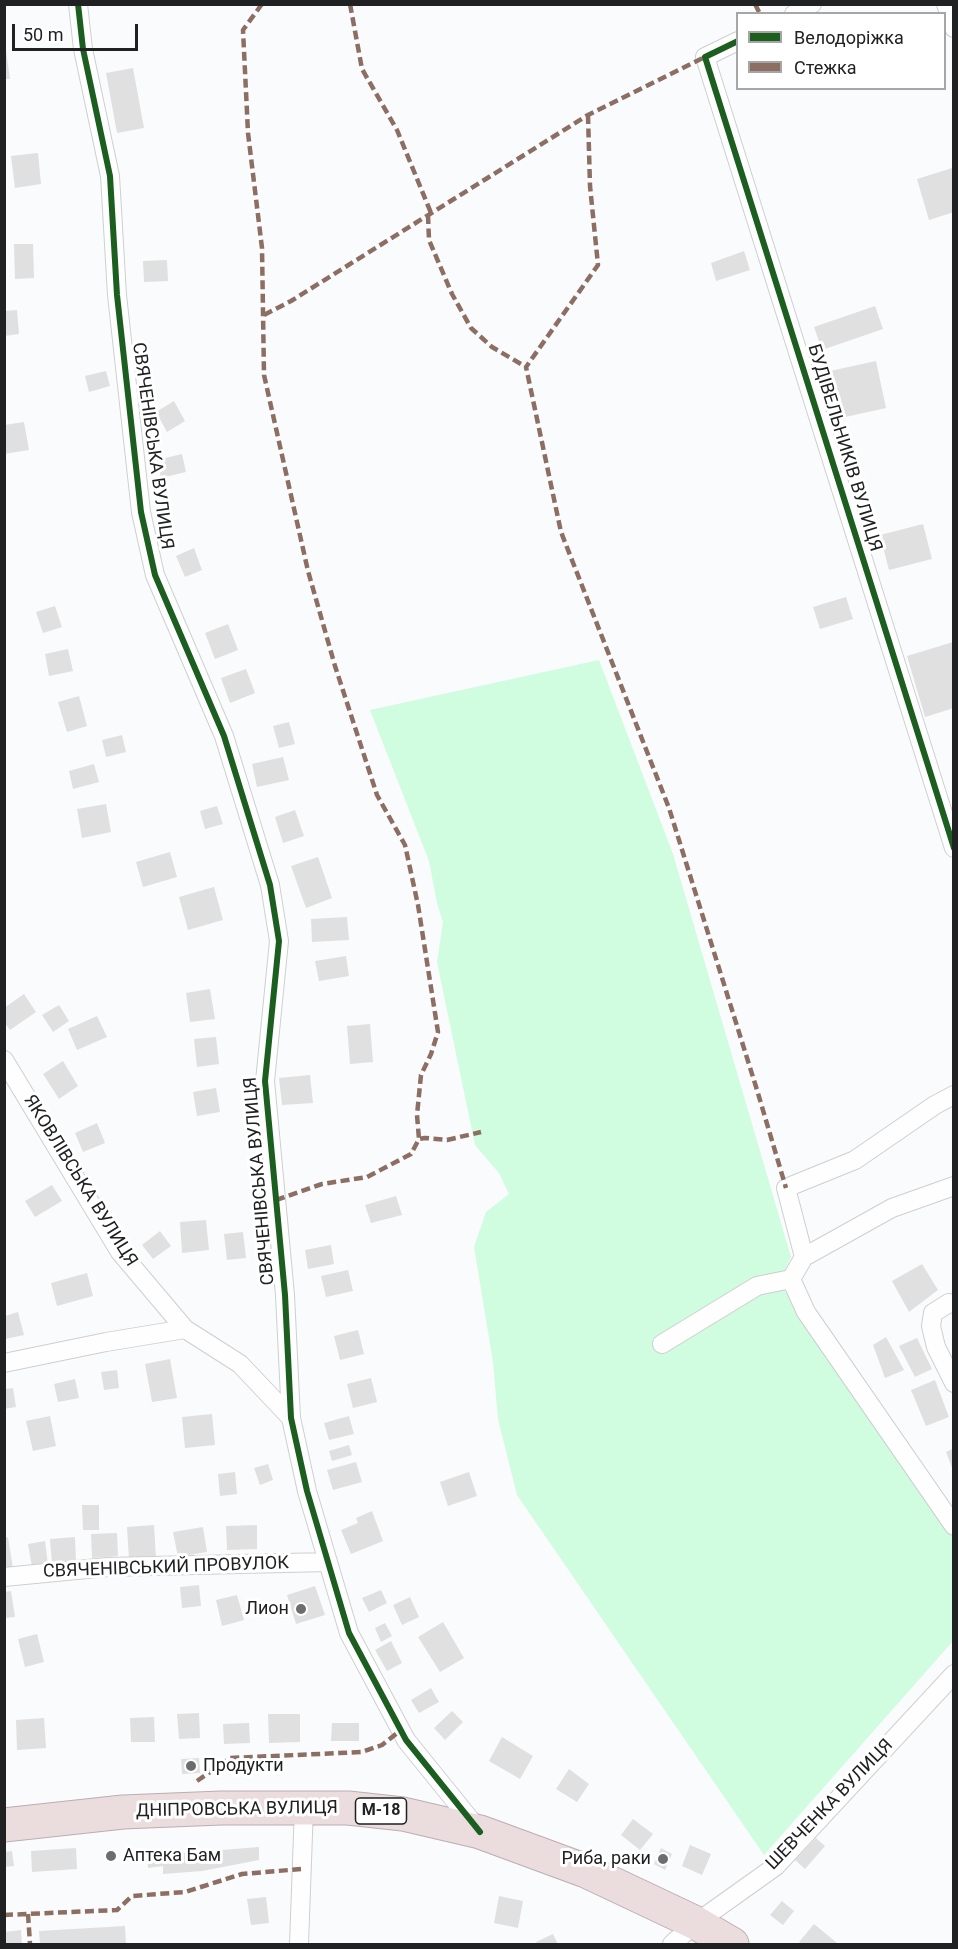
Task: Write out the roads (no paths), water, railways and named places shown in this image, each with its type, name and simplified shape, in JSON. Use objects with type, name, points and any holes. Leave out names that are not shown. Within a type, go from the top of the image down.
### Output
[{"type":"highway","name":"ДНІПРОВСЬКА ВУЛИЦЯ","points":[[4,1825],[123,1812],[221,1808],[348,1808],[403,1814],[480,1832],[586,1871],[696,1923],[732,1944]]},
{"type":"street","name":"СВЯЧЕНІВСЬКА ВУЛИЦЯ","points":[[78,4],[83,50],[110,176],[117,295],[141,512],[155,576],[224,736],[270,885],[279,941],[265,1081],[285,1295],[291,1418],[307,1491],[349,1633],[406,1740],[480,1832]]},
{"type":"street","points":[[798,12],[812,4]]},
{"type":"street","points":[[946,4],[954,28]]},
{"type":"street","name":"БУДІВЕЛЬНИКІВ ВУЛИЦЯ","points":[[736,42],[705,57],[954,848]]},
{"type":"street","name":"ЯКОВЛІВСЬКА ВУЛИЦЯ","points":[[4,1060],[120,1251],[184,1329],[240,1364],[291,1418]]},
{"type":"street","points":[[804,1257],[786,1188],[855,1160],[935,1105],[954,1095]]},
{"type":"street","points":[[662,1344],[757,1286],[791,1279],[804,1257],[892,1208],[954,1186]]},
{"type":"street","points":[[791,1279],[806,1312],[954,1526]]},
{"type":"street","points":[[954,1304],[949,1303],[933,1313],[931,1326],[936,1347],[954,1383]]},
{"type":"street","points":[[4,1363],[184,1329]]},
{"type":"street","name":"СВЯЧЕНІВСЬКИЙ ПРОВУЛОК","points":[[4,1577],[108,1567],[328,1562]]},
{"type":"street","name":"ШЕВЧЕНКА ВУЛИЦЯ","points":[[672,1944],[696,1923],[776,1866],[954,1674]]},
{"type":"street","points":[[299,1944],[304,1807]]},
{"type":"place","name":"Лион","points":[[301,1609]]},
{"type":"place","name":"Продукти","points":[[191,1766]]},
{"type":"place","name":"Аптека Бам","points":[[111,1856]]},
{"type":"place","name":"Риба, раки","points":[[663,1859]]}]
